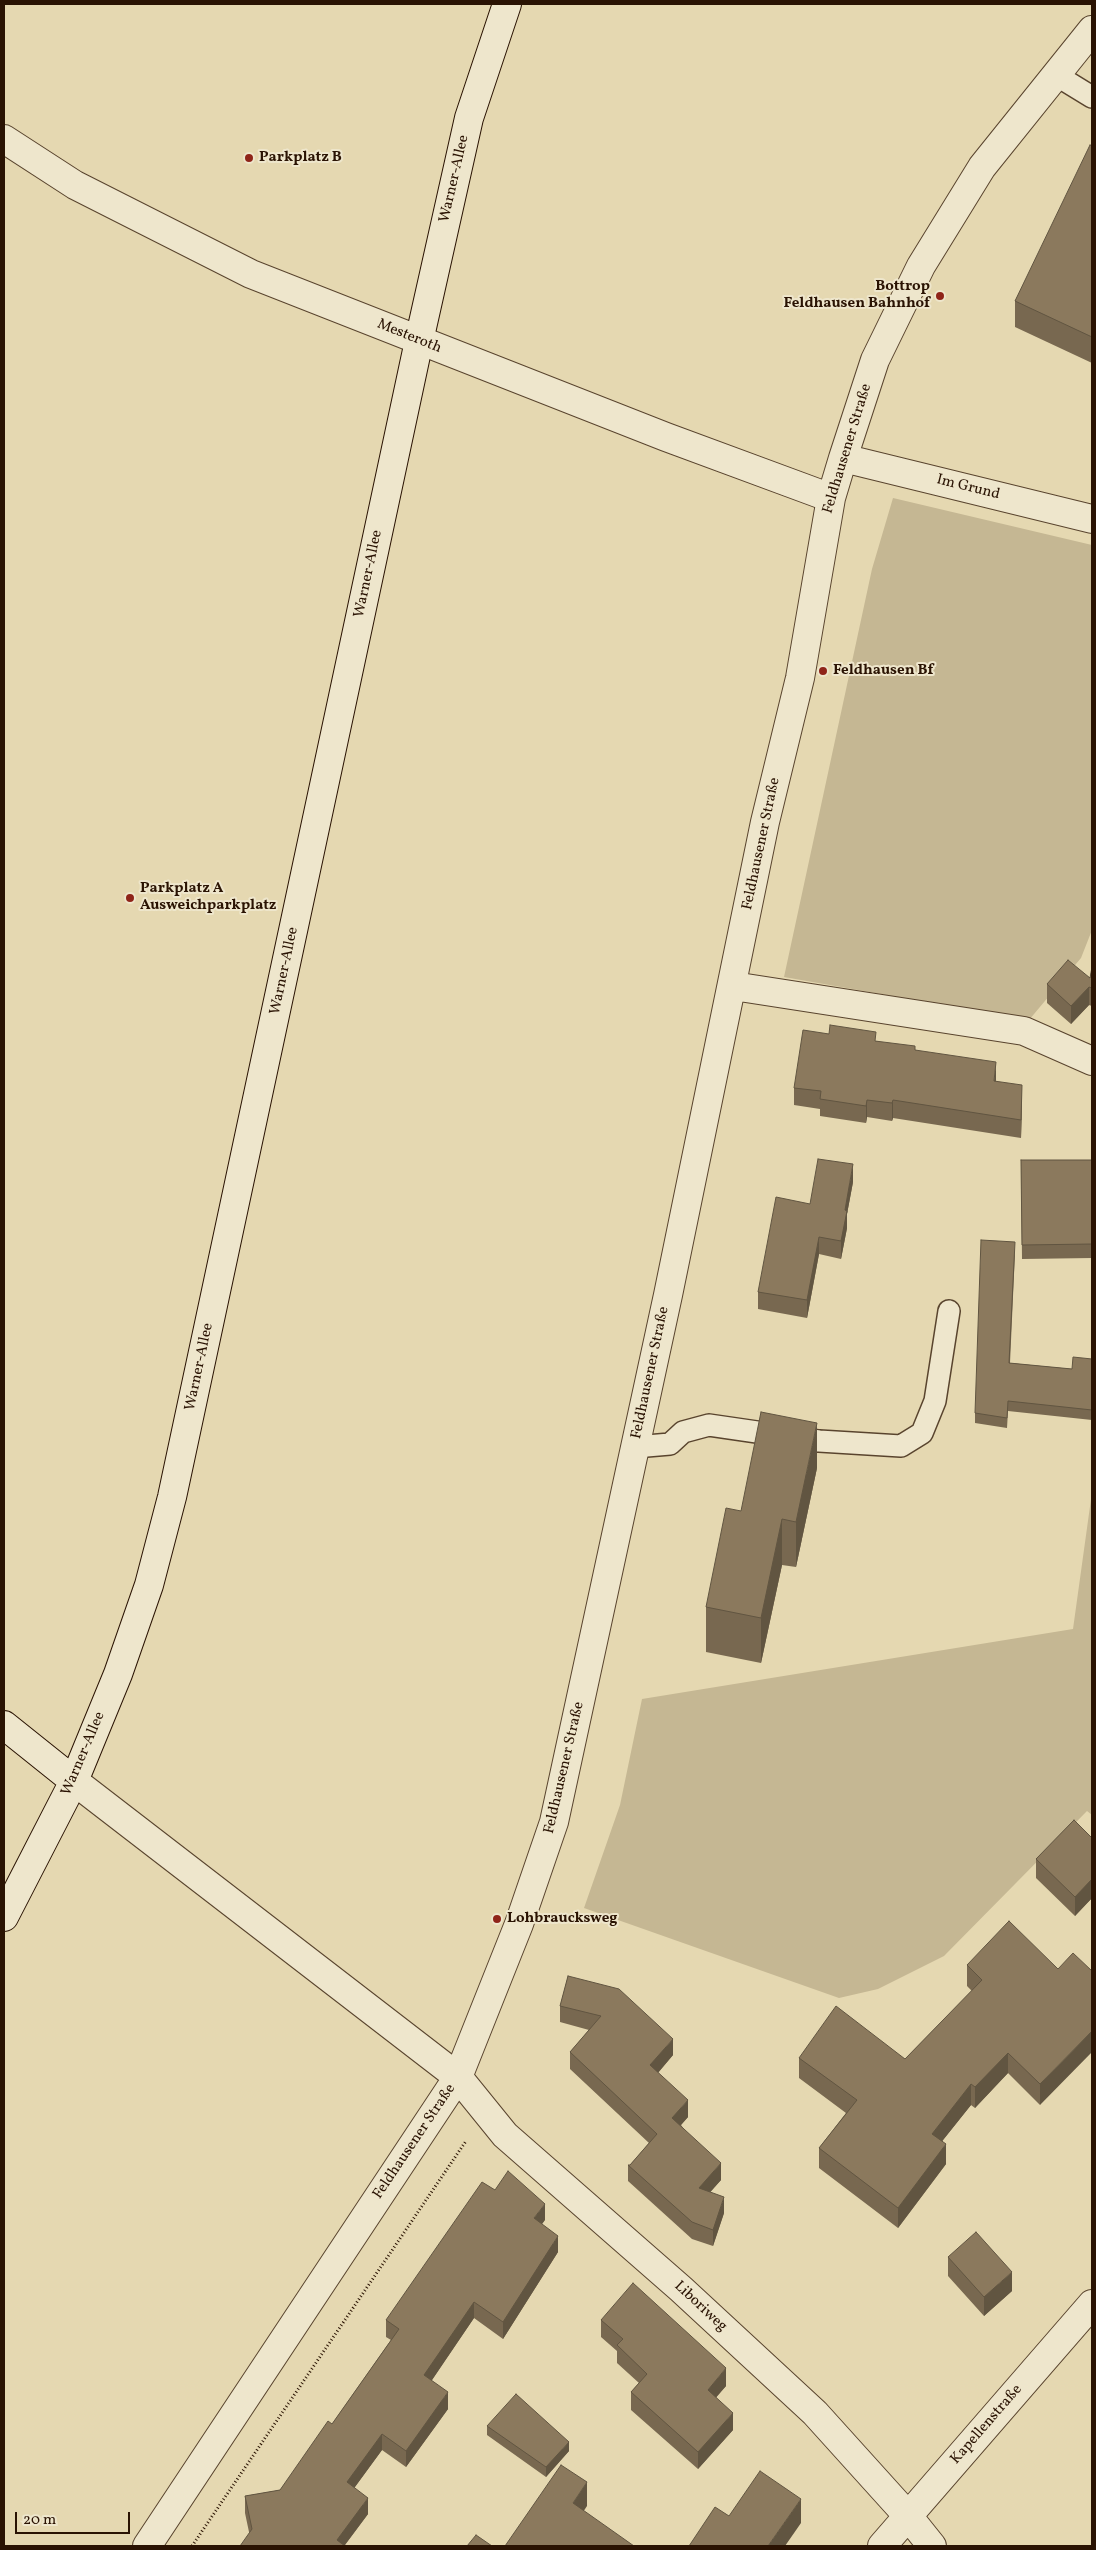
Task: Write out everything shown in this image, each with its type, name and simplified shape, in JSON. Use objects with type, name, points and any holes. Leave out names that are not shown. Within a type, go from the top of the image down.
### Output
[{"type":"street","name":"Warner-Allee","points":[[4,1917],[74,1781],[118,1674],[149,1585],[172,1497],[419,341],[469,118],[507,4]]},
{"type":"street","name":"Feldhausener Straße","points":[[147,2546],[458,2077],[518,1924],[554,1822],[733,986],[765,822],[800,678],[831,498],[843,458],[875,360],[921,266],[982,167],[1092,30]]},
{"type":"street","name":"Mesteroth","points":[[4,139],[75,185],[250,274],[419,341],[831,498]]},
{"type":"street","name":"Im Grund","points":[[843,458],[1092,519]]},
{"type":"street","points":[[733,986],[1024,1031],[1092,1061]]},
{"type":"street","points":[[4,1725],[458,2077]]},
{"type":"street","name":"Liboriweg","points":[[458,2077],[505,2135],[681,2289],[815,2413],[908,2516],[932,2546]]},
{"type":"street","name":"Kapellenstraße","points":[[882,2546],[1092,2304]]},
{"type":"lane","points":[[1056,74],[1092,97]]},
{"type":"lane","points":[[635,1447],[670,1444],[683,1432],[708,1425],[819,1441],[901,1446],[922,1433],[935,1402],[949,1311]]},
{"type":"path","points":[[192,2546],[486,2112]]},
{"type":"shaded area","points":[[893,498],[1092,545],[1092,930],[1081,958],[1029,1020],[784,977],[872,569]]},
{"type":"shaded area","points":[[1092,1492],[1092,1815],[1087,1811],[944,1956],[878,1989],[839,1998],[584,1908],[620,1805],[642,1699],[1073,1629]]},
{"type":"building","points":[[1090,145],[1092,146],[1092,337],[1015,301]]},
{"type":"building","points":[[1068,960],[1090,978],[1092,967],[1092,988],[1089,987],[1071,1006],[1047,984]]},
{"type":"building","points":[[830,1025],[876,1032],[875,1041],[915,1046],[915,1050],[996,1062],[994,1081],[1022,1085],[1021,1120],[893,1100],[892,1103],[867,1100],[866,1106],[820,1099],[821,1091],[794,1088],[803,1030],[829,1034]]},
{"type":"building","points":[[818,1159],[853,1164],[841,1241],[819,1237],[807,1300],[758,1292],[776,1197],[810,1204]]},
{"type":"building","points":[[1021,1160],[1092,1160],[1092,1244],[1022,1245]]},
{"type":"building","points":[[981,1240],[1015,1242],[1009,1363],[1072,1369],[1073,1357],[1092,1359],[1092,1410],[1008,1401],[1007,1418],[975,1413]]},
{"type":"building","points":[[761,1412],[817,1423],[796,1522],[782,1519],[761,1618],[706,1607],[726,1508],[741,1511]]},
{"type":"building","points":[[1074,1820],[1092,1838],[1092,1879],[1075,1897],[1036,1859]]},
{"type":"building","points":[[1009,1921],[1058,1969],[1073,1953],[1092,1971],[1092,2031],[1040,2084],[1008,2053],[975,2087],[971,2084],[932,2134],[946,2144],[898,2208],[819,2148],[857,2100],[799,2058],[836,2006],[905,2059],[982,1980],[967,1965]]},
{"type":"building","points":[[568,1976],[619,1989],[673,2039],[650,2065],[688,2100],[672,2118],[721,2163],[699,2188],[724,2197],[713,2230],[692,2222],[628,2165],[657,2134],[570,2052],[601,2016],[560,2006]]},
{"type":"building","points":[[508,2171],[545,2204],[534,2218],[558,2236],[503,2322],[474,2302],[424,2375],[448,2392],[406,2451],[382,2434],[347,2482],[368,2498],[337,2540],[345,2546],[240,2546],[252,2529],[245,2496],[280,2490],[328,2421],[332,2424],[399,2329],[386,2320],[482,2182],[495,2190]]},
{"type":"building","points":[[976,2232],[1012,2272],[984,2297],[948,2257]]},
{"type":"building","points":[[633,2283],[726,2368],[708,2390],[733,2413],[698,2452],[631,2392],[647,2374],[617,2345],[623,2339],[601,2320]]},
{"type":"building","points":[[516,2394],[569,2442],[546,2467],[487,2426]]},
{"type":"building","points":[[561,2465],[587,2482],[573,2503],[634,2546],[505,2546]]},
{"type":"building","points":[[760,2471],[801,2499],[768,2546],[689,2546],[715,2507],[729,2516]]},
{"type":"building","points":[[476,2535],[492,2546],[467,2546]]},
{"type":"place","name":"Parkplatz B","points":[[249,158]]},
{"type":"place","name":"Bottrop Feldhausen Bahnhof","points":[[940,296]]},
{"type":"place","name":"Feldhausen Bf","points":[[823,671]]},
{"type":"place","name":"Parkplatz A Ausweichparkplatz","points":[[130,898]]},
{"type":"place","name":"Lohbraucksweg","points":[[497,1919]]}]
